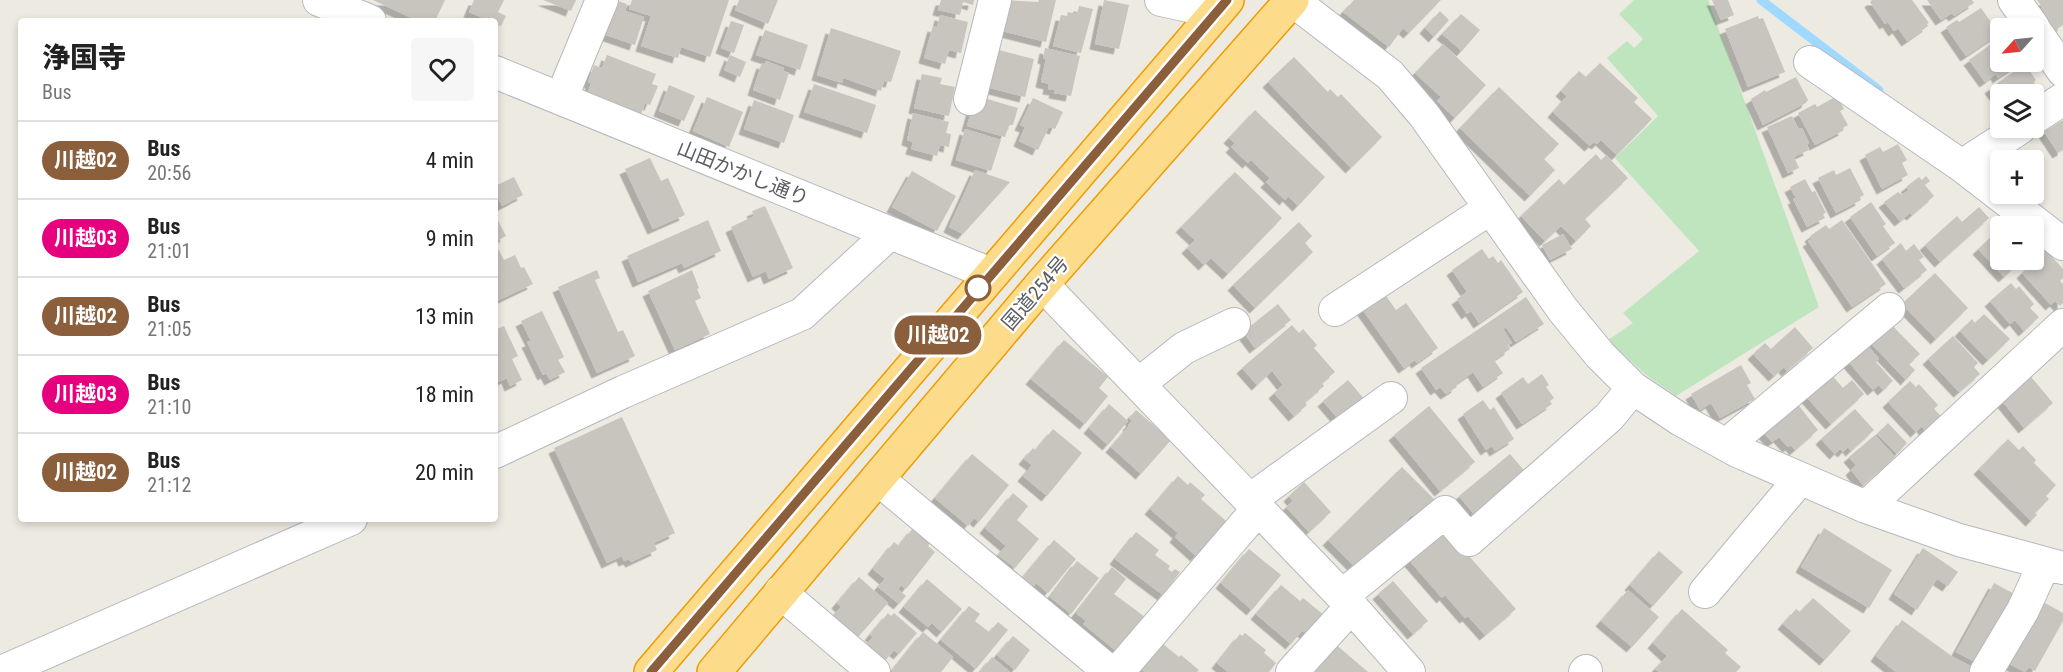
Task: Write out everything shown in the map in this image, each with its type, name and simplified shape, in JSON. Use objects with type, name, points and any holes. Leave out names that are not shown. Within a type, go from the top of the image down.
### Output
[{"type":"highway","name":"国道254号","points":[[714,672],[1042,284],[1292,0]]},
{"type":"highway","points":[[651,672],[1222,6]]},
{"type":"street","points":[[561,99],[602,0]]},
{"type":"street","points":[[970,99],[995,0]]},
{"type":"street","points":[[1161,0],[1222,6]]},
{"type":"street","points":[[1292,0],[1390,75],[1424,115],[1563,310],[1600,355],[1633,388],[1681,420],[1726,445],[1866,507],[1959,540],[2053,566],[2023,610],[1986,672]]},
{"type":"street","points":[[2014,0],[2026,18]]},
{"type":"street","points":[[329,2],[364,18]]},
{"type":"street","points":[[2044,43],[2063,70]]},
{"type":"street","points":[[1810,62],[1962,166],[2063,244]]},
{"type":"street","name":"山田かかし通り","points":[[498,73],[991,274]]},
{"type":"street","points":[[2044,111],[2063,99]]},
{"type":"street","points":[[1962,166],[2005,138]]},
{"type":"street","points":[[1335,310],[1489,208]]},
{"type":"street","points":[[498,451],[622,392],[802,314],[890,233]]},
{"type":"street","points":[[1042,284],[1254,504],[1409,672]]},
{"type":"street","points":[[1726,445],[1889,309]]},
{"type":"street","points":[[1139,384],[1184,348],[1234,324]]},
{"type":"street","points":[[1866,507],[2063,325]]},
{"type":"street","points":[[1292,672],[1346,602],[1445,512],[1469,540],[1609,417],[1633,388]]},
{"type":"street","points":[[1118,672],[1254,504],[1391,398]]},
{"type":"street","points":[[878,479],[1110,672]]},
{"type":"street","points":[[1705,592],[1800,479]]},
{"type":"street","points":[[1,672],[344,522]]},
{"type":"street","points":[[780,592],[874,672]]},
{"type":"green space","points":[[1634,0],[1708,0],[1819,307],[1676,396],[1645,374],[1608,340],[1633,323],[1623,313],[1699,251],[1615,158],[1658,116],[1607,58],[1627,41],[1634,48],[1643,39],[1619,14]]},
{"type":"building","points":[[373,0],[445,0],[436,18],[412,18]]},
{"type":"building","points":[[474,0],[504,0],[498,12],[506,16],[501,26],[498,24],[498,18],[483,18],[469,12]]},
{"type":"building","points":[[543,0],[576,0],[571,11]]},
{"type":"building","points":[[615,0],[627,4],[625,11],[644,17],[635,45],[603,34]]},
{"type":"building","points":[[632,0],[729,0],[710,57],[681,47],[678,58],[641,46],[651,16],[629,9]]},
{"type":"building","points":[[739,0],[778,0],[768,24],[735,10]]},
{"type":"building","points":[[941,0],[974,0],[973,5],[963,2],[960,15],[938,10]]},
{"type":"building","points":[[1005,0],[1038,2],[1039,0],[1056,0],[1046,42],[998,30]]},
{"type":"building","points":[[1104,0],[1129,5],[1119,49],[1095,44]]},
{"type":"building","points":[[1354,0],[1441,0],[1409,33],[1403,28],[1389,47],[1343,12]]},
{"type":"building","points":[[1712,0],[1728,0],[1734,15],[1721,20]]},
{"type":"building","points":[[1872,0],[1912,0],[1929,23],[1928,26],[1907,41],[1898,28],[1894,31],[1888,22],[1885,24],[1870,2]]},
{"type":"building","points":[[1927,0],[1972,0],[1974,3],[1954,16],[1952,13],[1941,20]]},
{"type":"building","points":[[2037,0],[2063,0],[2063,25],[2054,31]]},
{"type":"building","points":[[1079,6],[1093,9],[1081,53],[1053,46],[1061,15],[1067,16],[1068,12],[1077,14]]},
{"type":"building","points":[[1981,8],[1990,21],[1990,40],[1966,56],[1946,27],[1957,20],[1959,22]]},
{"type":"building","points":[[1440,11],[1449,20],[1434,37],[1425,28]]},
{"type":"building","points":[[1461,14],[1480,30],[1462,51],[1442,34]]},
{"type":"building","points":[[940,15],[968,22],[961,53],[949,50],[945,64],[924,58],[933,26],[937,27]]},
{"type":"building","points":[[1758,16],[1759,19],[1763,18],[1785,72],[1748,87],[1725,29]]},
{"type":"building","points":[[731,21],[744,25],[734,53],[721,48]]},
{"type":"building","points":[[831,28],[901,51],[891,82],[884,81],[881,91],[843,78],[842,83],[817,75]]},
{"type":"building","points":[[765,30],[808,45],[800,70],[756,55]]},
{"type":"building","points":[[1443,44],[1486,85],[1455,118],[1437,101],[1441,97],[1415,73]]},
{"type":"building","points":[[1990,45],[1990,72],[2007,72],[1998,78],[1996,74],[1985,82],[1969,60]]},
{"type":"building","points":[[1045,48],[1080,56],[1071,96],[1054,93],[1055,90],[1048,89],[1049,84],[1041,82],[1046,59],[1043,58]]},
{"type":"building","points":[[995,49],[1034,59],[1025,97],[986,87]]},
{"type":"building","points":[[607,55],[656,74],[652,84],[658,86],[650,105],[645,103],[641,114],[588,92],[591,83],[588,82],[594,65],[602,68]]},
{"type":"building","points":[[730,55],[746,62],[740,77],[724,70]]},
{"type":"building","points":[[1294,57],[1328,92],[1330,89],[1338,97],[1341,94],[1382,137],[1351,168],[1268,82]]},
{"type":"building","points":[[766,61],[784,68],[783,71],[789,73],[780,100],[753,90],[762,63],[765,64]]},
{"type":"building","points":[[1600,63],[1638,98],[1634,102],[1652,119],[1617,155],[1601,140],[1590,146],[1553,112],[1567,96],[1561,91],[1579,71],[1586,77]]},
{"type":"building","points":[[2013,72],[2030,72],[2036,80],[2035,84],[1996,84]]},
{"type":"building","points":[[922,74],[942,78],[940,84],[955,87],[949,116],[914,108]]},
{"type":"building","points":[[1796,77],[1808,100],[1806,103],[1763,125],[1751,99],[1765,90],[1766,92]]},
{"type":"building","points":[[814,84],[876,105],[867,133],[804,112]]},
{"type":"building","points":[[669,85],[695,96],[684,121],[659,111]]},
{"type":"building","points":[[1499,87],[1559,144],[1544,159],[1555,170],[1530,196],[1460,128]]},
{"type":"building","points":[[1837,96],[1844,109],[1840,111],[1848,125],[1843,128],[1844,130],[1815,145],[1798,113],[1815,104],[1817,107]]},
{"type":"building","points":[[707,97],[743,112],[729,147],[693,131]]},
{"type":"building","points":[[984,98],[1018,108],[1013,125],[1009,125],[1005,137],[967,126],[974,101]]},
{"type":"building","points":[[1033,98],[1063,112],[1055,129],[1049,127],[1038,150],[1019,141],[1025,127],[1020,125]]},
{"type":"building","points":[[754,100],[794,115],[784,143],[744,129]]},
{"type":"building","points":[[1255,110],[1325,177],[1298,206],[1288,196],[1285,200],[1266,182],[1270,178],[1251,160],[1248,163],[1231,147],[1235,143],[1229,138]]},
{"type":"building","points":[[913,113],[949,122],[946,133],[951,134],[949,147],[940,145],[937,156],[911,149],[913,142],[907,140]]},
{"type":"building","points":[[1792,116],[1798,129],[1802,128],[1809,143],[1807,144],[1809,150],[1794,157],[1799,168],[1788,173],[1767,127]]},
{"type":"building","points":[[2063,120],[2063,150],[2058,153],[2044,132]]},
{"type":"building","points":[[965,129],[1001,140],[991,171],[956,160]]},
{"type":"building","points":[[1898,144],[1907,160],[1902,163],[1908,175],[1882,189],[1865,155],[1880,147],[1883,152]]},
{"type":"building","points":[[1596,154],[1601,160],[1606,155],[1628,178],[1585,219],[1591,226],[1576,241],[1561,226],[1545,241],[1521,216],[1559,179],[1564,185]]},
{"type":"building","points":[[650,158],[661,181],[668,178],[685,215],[653,229],[625,169]]},
{"type":"building","points":[[1850,168],[1864,195],[1860,197],[1861,200],[1836,213],[1818,178],[1834,170],[1836,175]]},
{"type":"building","points":[[975,170],[1010,182],[963,234],[949,227]]},
{"type":"building","points":[[912,171],[956,196],[937,231],[892,207]]},
{"type":"building","points":[[1235,172],[1282,218],[1228,274],[1211,258],[1204,265],[1187,248],[1195,240],[1181,227]]},
{"type":"building","points":[[1926,176],[1930,181],[1925,185],[1934,196],[1912,215],[1910,213],[1900,221],[1884,202],[1898,192],[1902,195],[1909,190],[1906,187],[1919,177],[1922,180]]},
{"type":"building","points":[[514,177],[523,195],[502,206],[498,198],[498,185]]},
{"type":"building","points":[[1805,179],[1812,192],[1815,191],[1826,213],[1823,214],[1825,218],[1807,227],[1793,199],[1796,198],[1790,187]]},
{"type":"building","points":[[1871,202],[1886,224],[1883,226],[1895,243],[1877,256],[1850,217]]},
{"type":"building","points":[[765,206],[793,268],[769,279],[766,271],[753,277],[731,227],[754,216],[752,211]]},
{"type":"building","points":[[1979,207],[1989,218],[1940,262],[1925,245],[1957,216],[1962,222]]},
{"type":"building","points":[[708,220],[721,251],[684,268],[682,263],[638,282],[627,256]]},
{"type":"building","points":[[1842,220],[1886,284],[1852,307],[1808,241],[1812,239],[1810,236],[1826,225],[1829,229]]},
{"type":"building","points":[[498,221],[506,236],[498,240]]},
{"type":"building","points":[[1299,222],[1312,236],[1305,243],[1313,252],[1255,308],[1233,285]]},
{"type":"building","points":[[1563,234],[1572,249],[1550,260],[1542,245]]},
{"type":"building","points":[[1990,238],[1990,262],[1978,249]]},
{"type":"building","points":[[1901,243],[1906,251],[1914,244],[1924,257],[1919,260],[1927,270],[1904,288],[1882,259]]},
{"type":"building","points":[[1482,249],[1489,259],[1493,256],[1498,263],[1501,260],[1523,292],[1479,323],[1471,311],[1467,314],[1457,299],[1467,292],[1452,270]]},
{"type":"building","points":[[498,250],[504,260],[515,255],[533,284],[498,301]]},
{"type":"building","points":[[2046,250],[2063,269],[2063,278],[2060,281],[2063,284],[2063,303],[2060,306],[2055,301],[2051,305],[2022,273],[2025,270],[2044,270]]},
{"type":"building","points":[[597,270],[600,278],[595,280],[618,332],[623,330],[635,356],[597,373],[558,287]]},
{"type":"building","points":[[692,270],[701,298],[695,301],[710,334],[675,350],[648,291]]},
{"type":"building","points":[[1998,270],[2011,270],[2004,277]]},
{"type":"building","points":[[1935,273],[1968,308],[1936,339],[1902,304]]},
{"type":"building","points":[[2011,283],[2016,289],[2019,286],[2034,304],[2030,308],[2039,317],[2024,331],[2015,320],[2010,324],[1990,301]]},
{"type":"building","points":[[1382,290],[1396,310],[1406,303],[1438,348],[1417,363],[1415,360],[1404,368],[1360,306]]},
{"type":"building","points":[[1526,297],[1544,324],[1516,342],[1506,327],[1503,329],[1512,343],[1508,345],[1510,349],[1494,360],[1503,373],[1483,387],[1473,372],[1446,394],[1440,387],[1436,390],[1421,368]]},
{"type":"building","points":[[1278,304],[1291,320],[1255,348],[1243,332]]},
{"type":"building","points":[[542,311],[564,357],[558,360],[565,372],[550,380],[546,373],[543,375],[527,342],[531,341],[521,321]]},
{"type":"building","points":[[1984,314],[2010,339],[1988,360],[1960,331],[1972,319],[1975,323]]},
{"type":"building","points":[[1884,317],[1920,354],[1909,364],[1915,370],[1906,380],[1864,336]]},
{"type":"building","points":[[1292,325],[1299,333],[1303,329],[1317,345],[1314,348],[1335,372],[1322,383],[1324,386],[1305,402],[1307,405],[1294,416],[1274,393],[1283,385],[1272,371],[1257,385],[1242,368]]},
{"type":"building","points":[[504,326],[518,356],[512,359],[522,380],[510,386],[507,378],[499,382],[498,380],[498,329]]},
{"type":"building","points":[[1795,327],[1813,348],[1787,371],[1784,367],[1774,376],[1753,354],[1765,343],[1771,349]]},
{"type":"building","points":[[1953,336],[1978,363],[1974,367],[1980,374],[1959,392],[1928,359]]},
{"type":"building","points":[[1064,340],[1108,377],[1099,388],[1108,396],[1085,424],[1031,379]]},
{"type":"building","points":[[1864,341],[1879,359],[1876,362],[1893,381],[1883,390],[1879,385],[1873,390],[1845,358]]},
{"type":"building","points":[[1741,365],[1751,383],[1747,385],[1755,399],[1720,418],[1711,403],[1700,410],[1691,394]]},
{"type":"building","points":[[2026,371],[2053,403],[2024,428],[1998,396]]},
{"type":"building","points":[[1830,373],[1843,388],[1852,380],[1864,394],[1831,424],[1802,392]]},
{"type":"building","points":[[1542,374],[1549,385],[1546,387],[1554,398],[1550,401],[1552,404],[1522,424],[1501,393],[1523,377],[1528,384]]},
{"type":"building","points":[[1348,380],[1365,400],[1340,421],[1323,401]]},
{"type":"building","points":[[1910,381],[1916,387],[1919,384],[1938,405],[1934,409],[1941,416],[1925,431],[1922,426],[1916,432],[1888,402]]},
{"type":"building","points":[[1483,400],[1490,410],[1494,407],[1514,439],[1495,451],[1492,446],[1486,450],[1463,414]]},
{"type":"building","points":[[1796,402],[1818,430],[1795,450],[1791,445],[1788,447],[1779,437],[1772,442],[1762,431]]},
{"type":"building","points":[[1109,404],[1128,421],[1108,445],[1089,428]]},
{"type":"building","points":[[1429,406],[1475,462],[1440,491],[1394,435]]},
{"type":"building","points":[[1855,409],[1874,430],[1851,451],[1848,447],[1843,452],[1840,449],[1835,454],[1821,439]]},
{"type":"building","points":[[1136,410],[1171,440],[1141,474],[1111,447],[1129,426],[1132,421],[1129,418]]},
{"type":"building","points":[[622,417],[675,533],[654,543],[657,550],[631,562],[629,559],[624,561],[622,556],[607,563],[554,448]]},
{"type":"building","points":[[1888,423],[1907,443],[1897,454],[1877,434]]},
{"type":"building","points":[[1053,429],[1082,453],[1047,496],[1023,476],[1032,465],[1024,459],[1033,448],[1036,450]]},
{"type":"building","points":[[1875,435],[1895,457],[1863,485],[1851,470],[1856,465],[1849,457]]},
{"type":"building","points":[[2008,439],[2019,450],[2023,446],[2036,460],[2034,463],[2056,485],[2046,496],[2049,499],[2035,513],[2037,515],[2031,521],[1979,469]]},
{"type":"building","points":[[972,454],[1009,485],[979,522],[974,518],[968,526],[935,498]]},
{"type":"building","points":[[1510,454],[1529,476],[1478,519],[1459,496]]},
{"type":"building","points":[[1402,467],[1435,500],[1416,520],[1412,515],[1357,569],[1328,540]]},
{"type":"building","points":[[1178,476],[1188,485],[1190,482],[1205,495],[1201,499],[1226,521],[1196,556],[1175,537],[1178,533],[1150,509]]},
{"type":"building","points":[[1304,482],[1331,512],[1309,532],[1286,507],[1293,501],[1289,496]]},
{"type":"building","points":[[1013,493],[1028,506],[1017,520],[1039,539],[1015,568],[998,555],[1006,546],[985,528]]},
{"type":"building","points":[[913,528],[931,542],[928,546],[935,552],[906,589],[901,585],[898,589],[906,596],[899,604],[878,587],[885,579],[873,569],[894,542],[899,546]]},
{"type":"building","points":[[1824,528],[1892,570],[1869,608],[1801,567]]},
{"type":"building","points":[[1445,529],[1516,609],[1485,635],[1468,616],[1465,618],[1445,595],[1442,598],[1409,560]]},
{"type":"building","points":[[1136,532],[1159,550],[1155,555],[1170,566],[1168,569],[1172,572],[1175,569],[1180,572],[1163,595],[1115,559]]},
{"type":"building","points":[[1054,540],[1076,559],[1048,593],[1036,583],[1034,586],[1023,577]]},
{"type":"building","points":[[1923,548],[1958,572],[1948,586],[1937,579],[1917,610],[1894,594]]},
{"type":"building","points":[[1249,549],[1281,575],[1252,610],[1221,583]]},
{"type":"building","points":[[1659,551],[1683,572],[1653,606],[1630,585]]},
{"type":"building","points":[[1077,561],[1099,578],[1071,614],[1050,597]]},
{"type":"building","points":[[1112,567],[1126,579],[1114,594],[1145,617],[1121,649],[1118,646],[1115,650],[1083,624],[1086,621],[1076,613]]},
{"type":"building","points":[[859,577],[888,603],[858,637],[833,616],[841,607],[837,603]]},
{"type":"building","points":[[927,579],[962,609],[942,632],[932,623],[928,627],[904,607]]},
{"type":"building","points":[[1393,581],[1428,621],[1413,634],[1378,594]]},
{"type":"building","points":[[1994,583],[2018,596],[1981,665],[1956,652]]},
{"type":"building","points":[[1281,585],[1300,601],[1303,598],[1324,615],[1307,634],[1302,631],[1291,644],[1256,614]]},
{"type":"building","points":[[1628,590],[1659,617],[1632,647],[1601,621]]},
{"type":"building","points":[[1813,598],[1851,631],[1825,660],[1783,624],[1796,609],[1800,612]]},
{"type":"building","points":[[2038,599],[2063,613],[2063,621],[2035,671],[2029,667],[2025,672],[2004,661]]},
{"type":"building","points":[[969,606],[980,614],[975,621],[989,632],[998,622],[1008,630],[976,669],[941,640]]},
{"type":"building","points":[[1682,609],[1728,650],[1725,653],[1741,667],[1736,672],[1659,672],[1655,669],[1667,656],[1653,643]]},
{"type":"building","points":[[888,613],[891,616],[894,613],[917,633],[899,654],[894,650],[884,662],[865,646],[873,637],[870,635]]},
{"type":"building","points":[[1902,620],[1953,657],[1978,670],[1977,672],[1896,672],[1876,656]]},
{"type":"building","points":[[923,632],[953,657],[941,672],[893,672],[892,671]]},
{"type":"building","points":[[1245,633],[1266,650],[1264,653],[1276,663],[1269,672],[1228,672],[1217,663],[1240,634],[1242,636]]},
{"type":"building","points":[[1013,636],[1030,650],[1015,670],[997,655]]},
{"type":"building","points":[[1333,642],[1368,672],[1307,672],[1313,665],[1317,669],[1324,660],[1320,657]]},
{"type":"building","points":[[1163,644],[1199,670],[1197,672],[1145,672],[1142,670]]},
{"type":"building","points":[[992,657],[1010,672],[980,672]]},
{"type":"waterway","points":[[1761,0],[1879,90]]},
{"type":"bus line","name":"川越02","points":[[651,672],[1227,0]]}]
